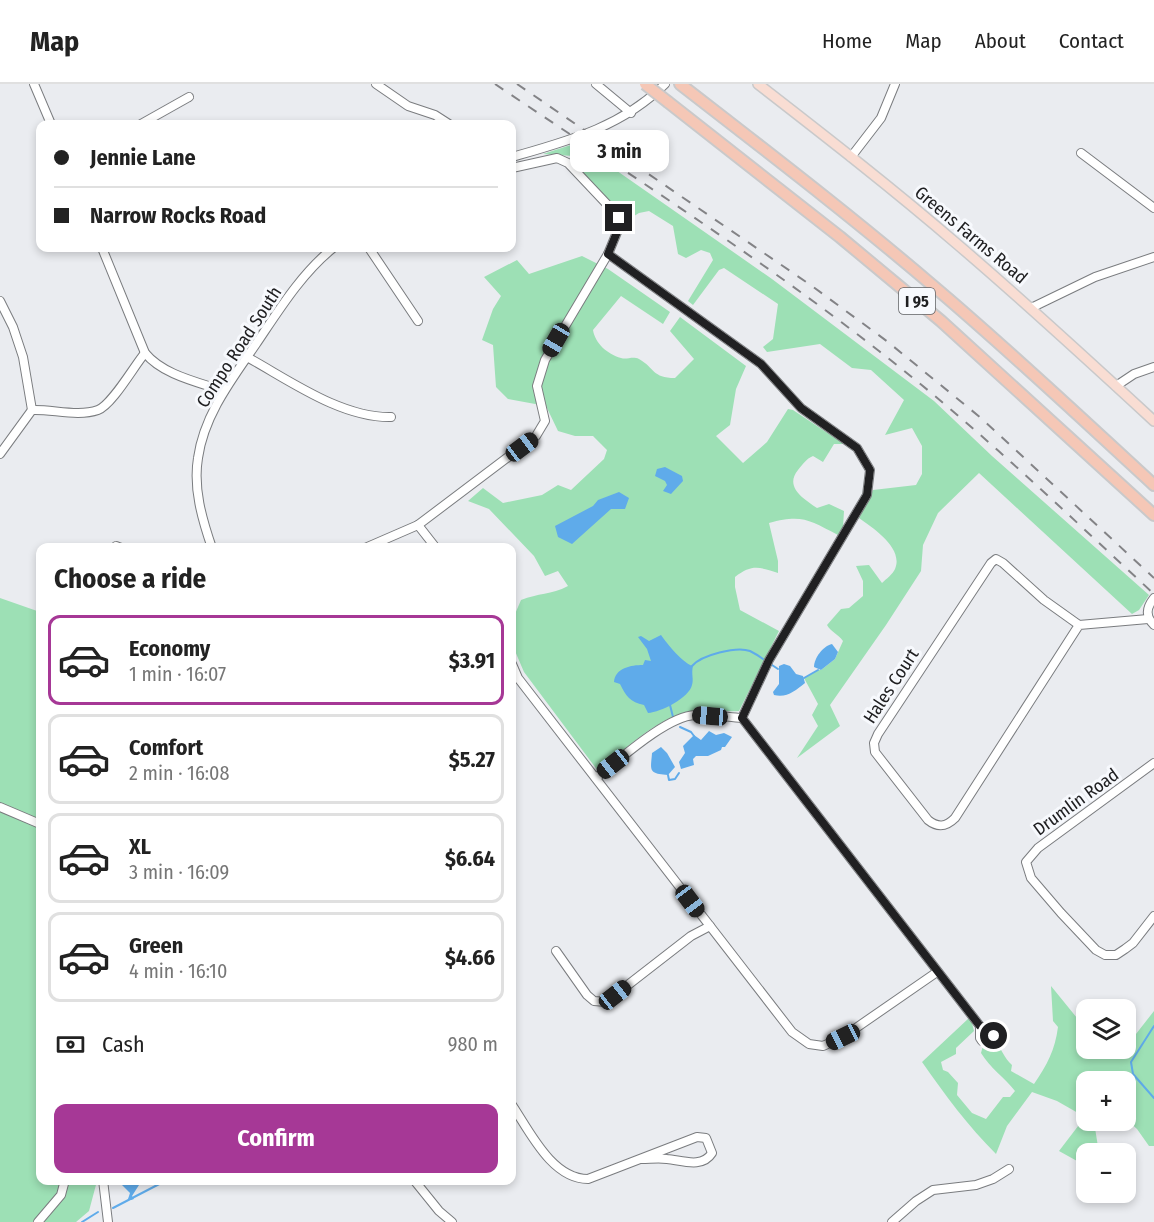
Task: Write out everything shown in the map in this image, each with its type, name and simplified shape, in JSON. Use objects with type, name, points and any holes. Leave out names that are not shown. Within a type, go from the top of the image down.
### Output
[{"type":"highway","name":"I 95","points":[[645,84],[826,226],[942,321],[1154,515]]},
{"type":"highway","name":"I 95","points":[[682,85],[933,285],[1154,485]]},
{"type":"main road","name":"Greens Farms Road","points":[[758,84],[851,157],[1031,308],[1154,421]]},
{"type":"street","points":[[34,84],[49,120]]},
{"type":"street","points":[[376,84],[408,106],[443,120]]},
{"type":"street","points":[[596,84],[631,113]]},
{"type":"street","points":[[516,156],[573,139],[631,113],[665,84]]},
{"type":"street","points":[[851,157],[881,118],[895,84]]},
{"type":"street","points":[[148,120],[189,97]]},
{"type":"street","points":[[1081,153],[1154,208]]},
{"type":"street","points":[[377,543],[418,525],[536,436],[545,421],[537,386],[545,360],[608,254],[620,225],[619,218],[568,163],[557,158],[516,167]]},
{"type":"street","points":[[104,252],[145,352],[155,362],[173,373],[224,391]]},
{"type":"street","name":"Compo Road South","points":[[211,543],[200,506],[197,466],[206,427],[224,391],[295,287],[329,252]]},
{"type":"street","points":[[372,252],[418,321]]},
{"type":"street","points":[[608,254],[761,364],[801,408],[857,448],[870,470],[867,495],[769,660],[742,718]]},
{"type":"street","points":[[1031,308],[1095,277],[1154,257]]},
{"type":"street","points":[[0,301],[13,327],[23,357],[32,410],[0,454]]},
{"type":"street","points":[[32,410],[85,412],[99,410],[109,402],[145,352]]},
{"type":"street","points":[[247,357],[331,403],[359,413],[391,417]]},
{"type":"street","points":[[1116,386],[1134,374],[1154,367]]},
{"type":"street","points":[[418,525],[432,543]]},
{"type":"street","name":"Hales Court","points":[[996,560],[1003,563],[1044,600],[1079,624],[955,818],[949,824],[934,825],[875,752],[874,743],[991,563],[996,560]]},
{"type":"street","points":[[1079,624],[1151,622],[1147,612],[1152,600]]},
{"type":"street","points":[[516,673],[792,1032],[809,1044],[823,1046],[843,1037],[938,972]]},
{"type":"street","points":[[596,778],[654,733],[673,722],[693,714],[742,718],[980,1026]]},
{"type":"street","name":"Drumlin Road","points":[[1154,763],[1038,848],[1026,862],[1031,878],[1096,950],[1105,955],[1116,955],[1125,949],[1154,916]]},
{"type":"street","points":[[0,807],[36,822]]},
{"type":"street","points":[[691,936],[700,913]]},
{"type":"street","points":[[556,951],[587,995],[594,1001],[606,1002],[691,936],[710,926]]},
{"type":"street","points":[[516,1110],[552,1163],[564,1173],[577,1179],[588,1179],[698,1137],[706,1138],[712,1153],[702,1162],[642,1159]]},
{"type":"street","points":[[892,1222],[933,1190],[969,1187],[993,1179],[1009,1169]]},
{"type":"street","points":[[38,1222],[61,1195],[64,1185]]},
{"type":"street","points":[[104,1185],[108,1222]]},
{"type":"street","points":[[418,1185],[439,1211],[452,1222]]},
{"type":"green space","points":[[577,143],[772,279],[934,401],[992,456],[1149,595],[1139,610],[1132,614],[979,473],[938,513],[923,545],[921,571],[830,705],[840,726],[797,758],[818,726],[812,715],[818,704],[804,678],[821,670],[835,659],[843,641],[827,625],[841,609],[849,608],[863,596],[863,581],[856,566],[869,565],[882,583],[895,569],[897,561],[891,546],[886,539],[859,518],[873,490],[916,485],[922,474],[922,446],[912,428],[885,435],[904,400],[871,370],[852,368],[820,344],[767,352],[763,347],[773,339],[778,304],[724,268],[719,270],[693,305],[688,301],[713,260],[710,253],[701,250],[686,258],[678,254],[673,226],[649,211],[639,213],[626,221],[614,205],[578,169],[581,164],[573,156],[543,154]]},
{"type":"green space","points":[[582,256],[608,269],[670,312],[663,324],[621,296],[593,330],[599,344],[607,351],[625,359],[639,359],[662,376],[675,378],[694,359],[670,331],[680,317],[746,366],[736,389],[730,425],[716,436],[743,463],[767,442],[788,409],[793,410],[844,444],[834,444],[823,462],[813,456],[808,459],[794,476],[793,482],[797,492],[817,508],[829,504],[844,511],[843,527],[838,535],[805,520],[790,519],[769,523],[778,561],[778,573],[751,568],[735,577],[740,610],[779,631],[739,711],[698,710],[680,714],[642,735],[598,771],[524,672],[516,653],[516,612],[521,600],[568,586],[558,571],[545,576],[534,556],[489,509],[468,501],[483,488],[503,503],[542,495],[558,485],[571,490],[604,459],[607,450],[593,436],[575,436],[558,431],[546,406],[508,399],[496,387],[493,345],[482,340],[493,309],[501,296],[484,277],[517,260],[529,274]]},
{"type":"green space","points":[[0,598],[36,611],[36,1185],[96,1185],[89,1211],[76,1222],[0,1222]]},
{"type":"green space","points":[[1051,986],[1076,1017],[1076,1059],[1136,1059],[1136,1034],[1154,1011],[1154,1146],[1149,1146],[1136,1128],[1136,1071],[1076,1071],[1076,1112],[1057,1101],[1032,1092],[1007,1126],[996,1154],[957,1110],[922,1062],[969,1018],[974,1031],[956,1048],[956,1054],[941,1062],[943,1070],[958,1083],[957,1095],[972,1113],[986,1119],[1003,1097],[1010,1097],[1015,1091],[981,1053],[984,1042],[995,1042],[1012,1065],[1011,1071],[1034,1084],[1050,1057],[1055,1043],[1058,1027],[1053,1021]]},
{"type":"green space","points":[[1076,1129],[1076,1131],[1095,1131],[1097,1143],[1076,1143],[1076,1160],[1059,1151]]},
{"type":"water","points":[[665,467],[682,476],[683,481],[671,494],[663,491],[667,485],[665,481],[655,476],[657,469]]},
{"type":"water","points":[[619,492],[629,498],[625,509],[611,509],[572,544],[558,537],[555,526],[593,506],[598,500]]},
{"type":"water","points":[[661,635],[681,658],[693,666],[693,683],[686,695],[680,699],[667,707],[648,713],[644,705],[632,700],[620,684],[614,682],[620,670],[643,665],[645,660],[651,661],[647,649],[638,637],[641,636],[649,641]]},
{"type":"water","points":[[832,644],[838,652],[835,659],[821,670],[814,667],[820,653]]},
{"type":"water","points":[[784,664],[790,666],[796,674],[803,676],[805,683],[787,695],[774,695],[773,692],[779,684],[779,666]]},
{"type":"water","points":[[709,731],[716,735],[724,733],[732,737],[721,750],[708,756],[696,756],[693,759],[694,765],[681,769],[679,762],[685,753],[683,746],[694,735],[701,740]]},
{"type":"water","points":[[661,747],[675,767],[668,775],[652,770],[652,753]]},
{"type":"water","points":[[122,1185],[139,1185],[132,1196],[134,1199],[128,1199],[130,1193]]},
{"type":"waterway","points":[[692,666],[711,655],[737,650],[750,651],[763,659]]},
{"type":"waterway","points":[[772,665],[778,669]]},
{"type":"waterway","points":[[804,678],[818,670]]},
{"type":"waterway","points":[[670,705],[673,717]]},
{"type":"waterway","points":[[680,727],[694,736]]},
{"type":"waterway","points":[[668,775],[669,780],[675,779],[679,773]]},
{"type":"waterway","points":[[1154,1026],[1131,1062],[1133,1074],[1154,1098]]},
{"type":"waterway","points":[[113,1208],[157,1185]]},
{"type":"waterway","points":[[82,1222],[98,1212]]},
{"type":"railway","points":[[495,84],[737,247],[879,351],[985,439],[1154,594]]},
{"type":"railway","points":[[517,84],[812,286],[888,342],[981,418],[1154,578]]},
{"type":"route","points":[[619,218],[620,225],[608,254],[761,364],[801,408],[857,448],[870,470],[867,495],[769,660],[742,718],[980,1026],[992,1029],[994,1036]]}]
